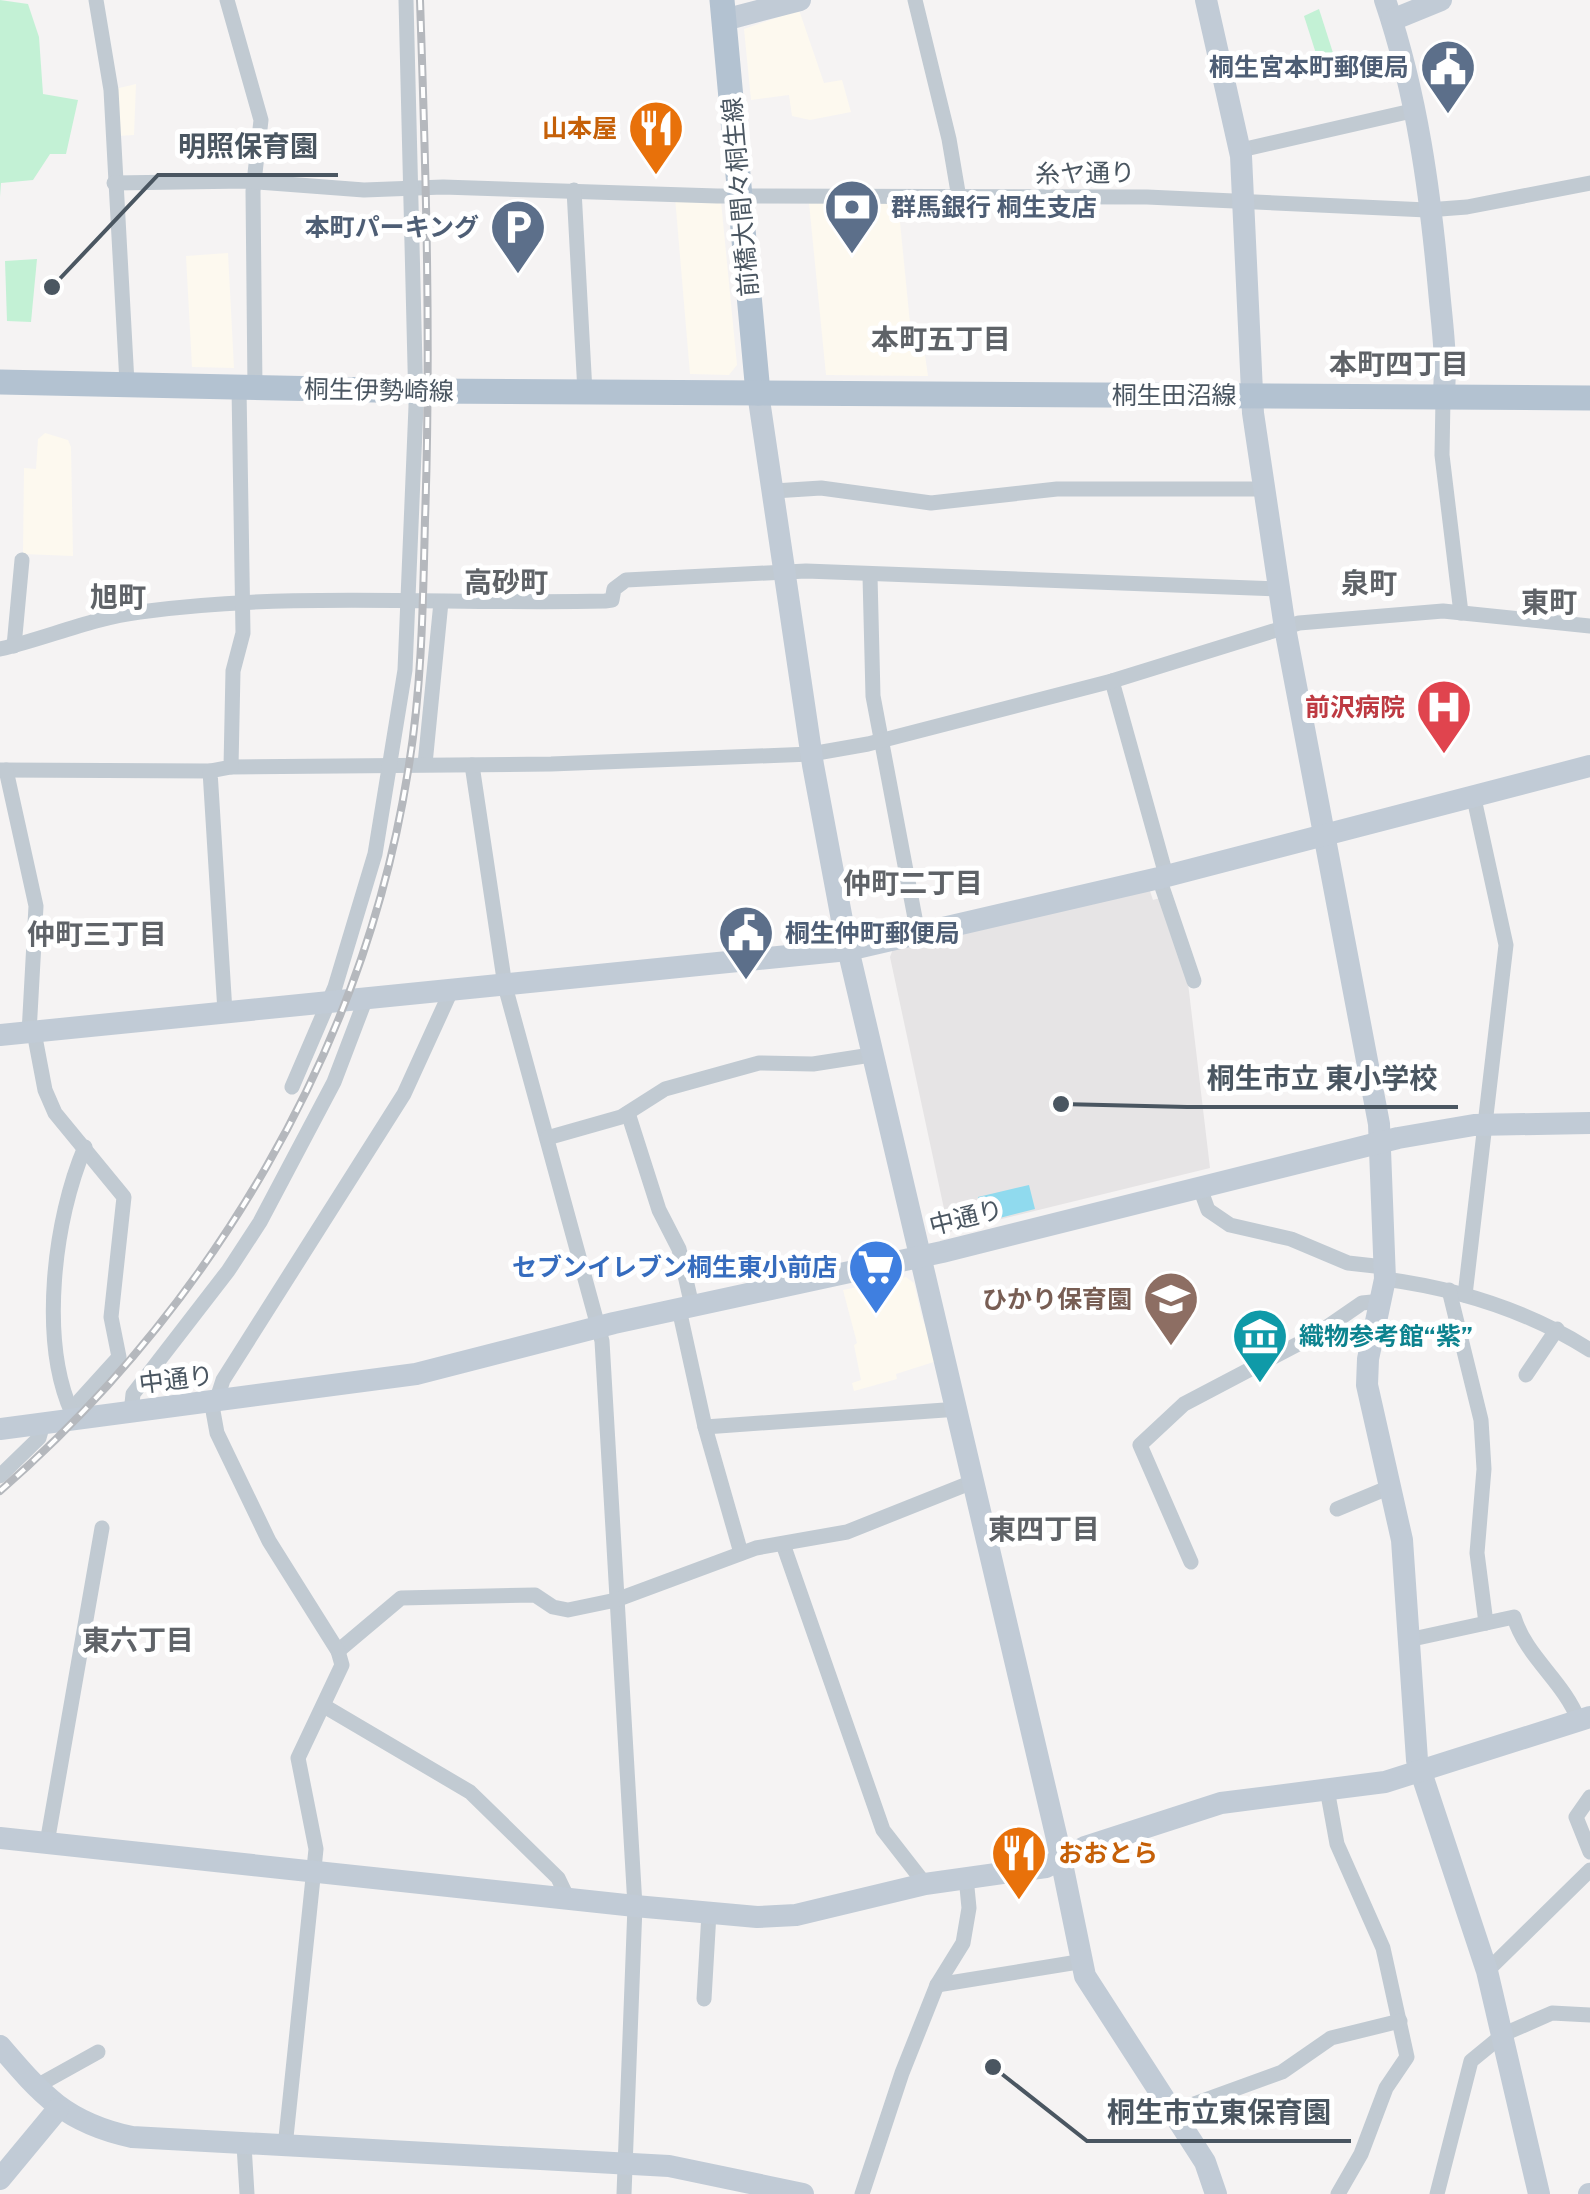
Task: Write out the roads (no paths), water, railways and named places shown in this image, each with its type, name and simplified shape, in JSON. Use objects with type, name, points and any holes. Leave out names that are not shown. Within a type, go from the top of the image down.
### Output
[{"type":"main road","name":"前橋大間々桐生線","points":[[723,10],[758,393]]},
{"type":"main road","name":"桐生伊勢崎線","points":[[0,382],[758,393]]},
{"type":"main road","name":"桐生田沼線","points":[[758,393],[1590,398]]},
{"type":"street","points":[[96,0],[110,90],[127,384]]},
{"type":"street","points":[[227,0],[259,108],[247,388],[244,634],[233,671],[231,767]]},
{"type":"street","points":[[292,1087],[329,1002],[375,854],[393,766],[409,601],[416,391],[406,0]]},
{"type":"street","points":[[723,10],[800,0]]},
{"type":"street","points":[[915,0],[950,138],[959,198]]},
{"type":"street","points":[[1206,0],[1240,150],[1252,395],[1279,589],[1327,834],[1380,1142],[1384,1282],[1368,1359],[1367,1385],[1404,1558],[1420,1772],[1487,1970],[1539,2194]]},
{"type":"street","points":[[1442,0],[1389,10],[1416,110],[1431,210],[1443,342],[1443,473],[1462,613]]},
{"type":"street","points":[[1240,150],[1416,110]]},
{"type":"street","name":"糸ヤ通り","points":[[114,183],[740,196],[1147,197],[1431,210],[1467,207],[1590,183]]},
{"type":"street","points":[[574,190],[585,392]]},
{"type":"street","points":[[758,393],[811,754],[848,950],[1061,1859],[1078,1962],[1205,2162],[1216,2194]]},
{"type":"street","points":[[774,492],[820,488],[930,504],[1057,489],[1264,489]]},
{"type":"street","points":[[22,560],[7,648],[126,614],[243,601],[612,600],[616,585],[626,580],[787,572],[1279,589]]},
{"type":"street","points":[[870,576],[872,682],[918,934]]},
{"type":"street","points":[[426,764],[441,602]]},
{"type":"street","points":[[72,1417],[119,1357],[112,1310],[125,1202],[49,1101],[32,1032],[36,906],[3,770],[472,765],[811,754],[882,740],[1112,681],[1285,628],[1360,617],[1462,613],[1590,626]]},
{"type":"street","points":[[1112,681],[1194,981]]},
{"type":"street","points":[[472,765],[506,986],[600,1327],[635,1906],[624,2194]]},
{"type":"street","points":[[0,1035],[848,950],[1163,876],[1590,766]]},
{"type":"street","points":[[210,770],[225,1012]]},
{"type":"street","points":[[1473,794],[1506,945],[1488,1124],[1457,1292],[1481,1420],[1484,1469],[1478,1554],[1486,1623]]},
{"type":"street","points":[[284,2147],[314,1873],[314,1826],[297,1767],[340,1673],[338,1651],[270,1542],[217,1432],[214,1402],[223,1380],[404,1094],[451,991]]},
{"type":"street","points":[[131,1413],[134,1394],[228,1271],[301,1151],[334,1082],[366,998]]},
{"type":"street","points":[[547,1138],[628,1113],[665,1088],[759,1063],[813,1064],[872,1055]]},
{"type":"street","points":[[628,1113],[659,1210],[678,1249],[705,1427],[741,1553]]},
{"type":"street","name":"中通り","points":[[0,1429],[416,1374],[1380,1142],[1488,1124],[1590,1123]]},
{"type":"street","points":[[72,1417],[54,1350],[53,1316],[69,1185],[85,1148]]},
{"type":"street","points":[[1200,1188],[1208,1210],[1230,1225],[1290,1239],[1384,1282],[1457,1292],[1557,1329],[1590,1350]]},
{"type":"street","points":[[1190,1562],[1140,1445],[1184,1404],[1317,1334],[1362,1303],[1384,1282]]},
{"type":"street","points":[[1526,1375],[1557,1329]]},
{"type":"street","points":[[705,1427],[958,1409]]},
{"type":"street","points":[[0,1476],[39,1438],[43,1424]]},
{"type":"street","points":[[338,1651],[409,1596],[535,1595],[553,1607],[568,1610],[616,1600],[741,1553],[847,1532],[975,1481]]},
{"type":"street","points":[[1337,1509],[1390,1487]]},
{"type":"street","points":[[48,1842],[102,1528]]},
{"type":"street","points":[[783,1544],[882,1830],[925,1884]]},
{"type":"street","points":[[0,1838],[635,1906],[796,1915],[925,1884],[1046,1868],[1085,1846],[1221,1803],[1420,1772],[1585,1719],[1547,1666],[1523,1645],[1514,1617],[1408,1640]]},
{"type":"street","points":[[324,1706],[470,1792],[558,1878],[568,1899]]},
{"type":"street","points":[[1327,1788],[1337,1844],[1383,1948],[1400,2021],[1405,2064],[1386,2088],[1361,2154],[1338,2194]]},
{"type":"street","points":[[1590,1797],[1576,1817],[1590,1852]]},
{"type":"street","points":[[1487,1970],[1590,1870]]},
{"type":"street","points":[[862,2194],[902,2073],[938,1985],[963,1943],[969,1908],[966,1877]]},
{"type":"street","points":[[704,1999],[709,1913]]},
{"type":"street","points":[[938,1985],[1078,1962]]},
{"type":"street","points":[[1437,2194],[1468,2067],[1504,2034],[1552,2013],[1590,2015]]},
{"type":"street","points":[[1172,2112],[1282,2072],[1331,2038],[1400,2021]]},
{"type":"street","points":[[0,2046],[58,2108],[88,2125],[244,2145],[684,2168],[802,2194]]},
{"type":"street","points":[[35,2086],[98,2052]]},
{"type":"street","points":[[4,2165],[58,2108]]},
{"type":"street","points":[[244,2145],[247,2194]]},
{"type":"water","points":[[1029,1185],[1035,1209],[984,1222],[978,1197]]},
{"type":"railway","points":[[0,1491],[76,1419],[147,1340],[210,1256],[267,1166],[315,1072],[355,975],[386,874],[413,740],[422,614],[428,325],[420,0]]},
{"type":"place","name":"桐生宮本町郵便局","points":[[1448,116]]},
{"type":"place","name":"山本屋","points":[[656,177]]},
{"type":"place","name":"群馬銀行 桐生支店","points":[[852,256]]},
{"type":"place","name":"本町パーキング","points":[[518,276]]},
{"type":"place","name":"明照保育園","points":[[52,287]]},
{"type":"place","name":"前沢病院","points":[[1444,756]]},
{"type":"place","name":"桐生仲町郵便局","points":[[746,982]]},
{"type":"place","name":"桐生市立 東小学校","points":[[1061,1104]]},
{"type":"place","name":"セブンイレブン桐生東小前店","points":[[876,1316]]},
{"type":"place","name":"ひかり保育園","points":[[1171,1348]]},
{"type":"place","name":"織物参考館“紫”","points":[[1260,1385]]},
{"type":"place","name":"おおとら","points":[[1019,1902]]},
{"type":"place","name":"桐生市立東保育園","points":[[993,2067]]},
{"type":"district","name":"本町五丁目","points":[[941,339]]},
{"type":"district","name":"本町四丁目","points":[[1399,364]]},
{"type":"district","name":"高砂町","points":[[506,582]]},
{"type":"district","name":"泉町","points":[[1369,583]]},
{"type":"district","name":"旭町","points":[[118,597]]},
{"type":"district","name":"東町","points":[[1549,602]]},
{"type":"district","name":"仲町二丁目","points":[[913,883]]},
{"type":"district","name":"仲町三丁目","points":[[97,934]]},
{"type":"district","name":"東四丁目","points":[[1044,1529]]},
{"type":"district","name":"東六丁目","points":[[138,1640]]}]
